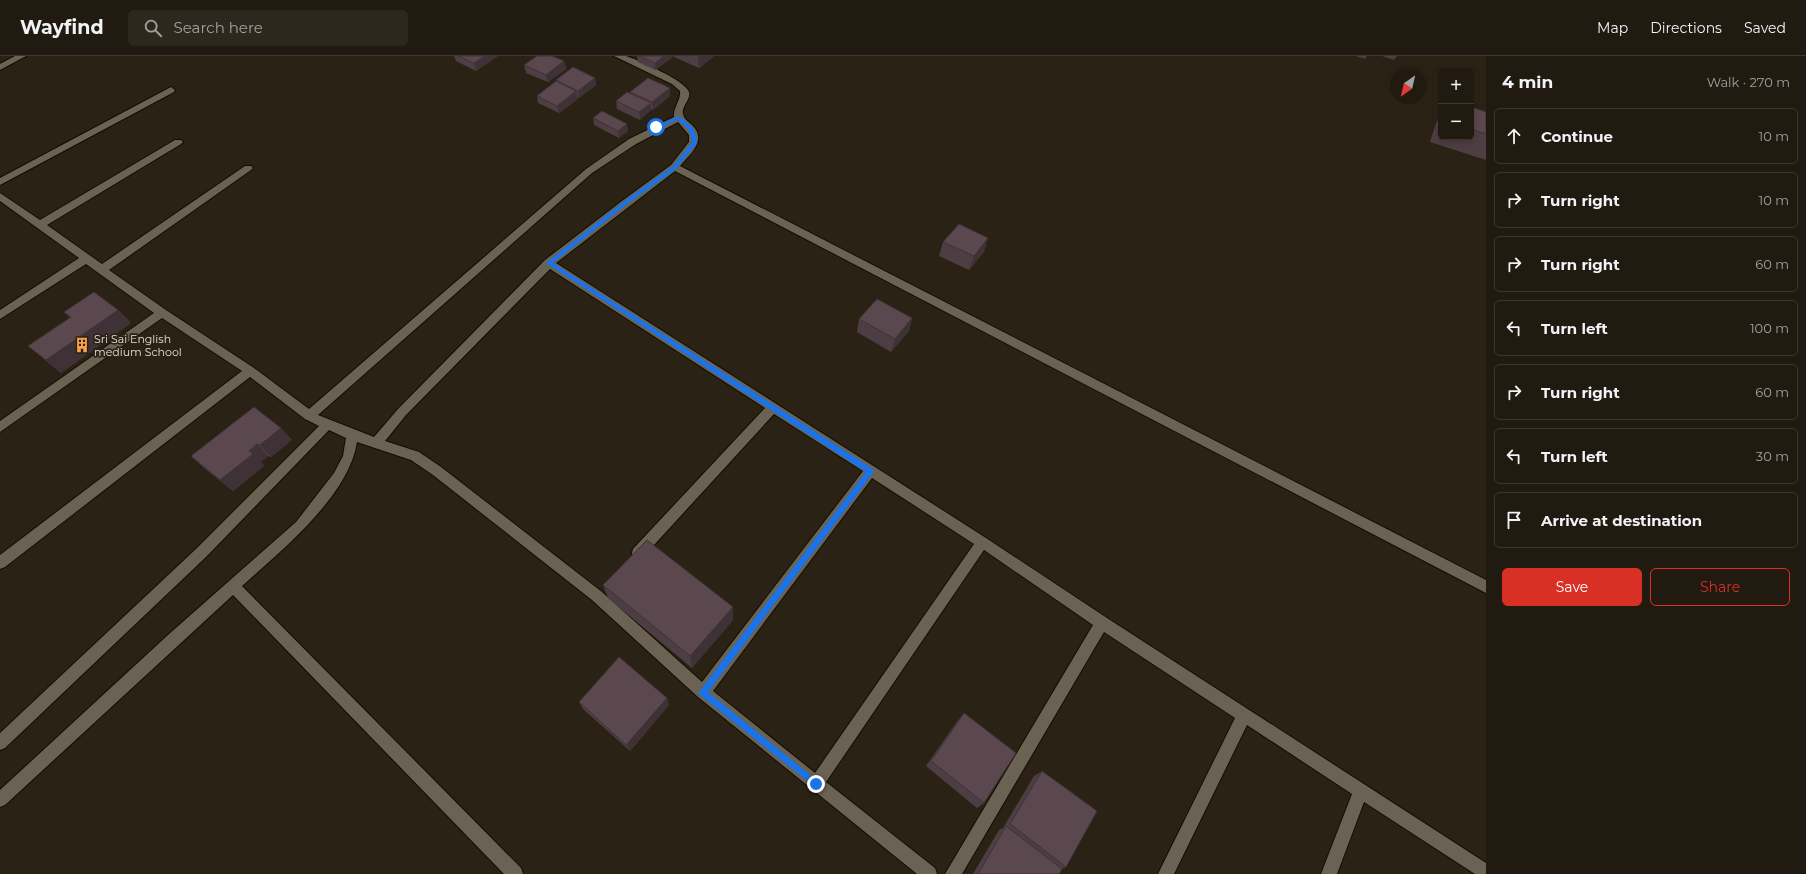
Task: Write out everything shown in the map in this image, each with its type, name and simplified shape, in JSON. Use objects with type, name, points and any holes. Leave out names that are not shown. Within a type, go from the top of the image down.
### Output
[{"type":"street","points":[[0,67],[22,56]]},
{"type":"street","points":[[376,443],[402,412],[549,263],[625,203],[674,167],[694,143],[694,135],[690,128],[679,118],[678,112],[685,97],[684,90],[676,82],[618,56]]},
{"type":"street","points":[[0,182],[171,90]]},
{"type":"street","points":[[309,416],[589,171],[634,139],[656,127],[679,118]]},
{"type":"street","points":[[40,225],[178,142]]},
{"type":"street","points":[[674,167],[1486,586]]},
{"type":"street","points":[[101,270],[248,168]]},
{"type":"street","points":[[0,196],[162,313],[250,371],[309,416],[352,435],[415,456],[437,471],[597,596],[703,692],[929,874]]},
{"type":"street","points":[[0,315],[86,259]]},
{"type":"street","points":[[549,263],[982,542],[1102,623],[1486,872]]},
{"type":"street","points":[[0,427],[162,313]]},
{"type":"street","points":[[0,563],[250,371]]},
{"type":"street","points":[[629,562],[773,408]]},
{"type":"street","points":[[0,743],[202,552],[328,424]]},
{"type":"street","points":[[0,800],[300,526],[338,477],[349,456],[352,435]]},
{"type":"street","points":[[703,692],[870,471]]},
{"type":"street","points":[[816,784],[982,542]]},
{"type":"street","points":[[597,596],[608,585]]},
{"type":"street","points":[[233,586],[515,874]]},
{"type":"street","points":[[953,874],[1102,623]]},
{"type":"street","points":[[1166,874],[1244,715]]},
{"type":"street","points":[[1329,874],[1361,791]]},
{"type":"building","points":[[458,56],[485,56],[474,63]]},
{"type":"building","points":[[537,56],[552,56],[564,61],[546,75],[524,65]]},
{"type":"building","points":[[639,56],[664,56],[655,63]]},
{"type":"building","points":[[573,67],[595,78],[578,91],[556,80]]},
{"type":"building","points":[[648,78],[670,88],[652,102],[630,92]]},
{"type":"building","points":[[556,81],[576,91],[557,106],[537,96]]},
{"type":"building","points":[[627,92],[651,103],[639,112],[616,101]]},
{"type":"building","points":[[1474,108],[1486,112],[1486,134],[1474,130]]},
{"type":"building","points":[[602,111],[627,124],[618,131],[593,118]]},
{"type":"building","points":[[959,224],[988,238],[974,256],[943,242]]},
{"type":"building","points":[[94,292],[118,310],[46,360],[28,346],[71,317],[64,312]]},
{"type":"building","points":[[877,299],[912,318],[895,339],[859,319]]},
{"type":"building","points":[[254,407],[281,428],[260,445],[257,444],[249,451],[253,454],[220,480],[191,456]]},
{"type":"building","points":[[647,540],[733,607],[690,656],[603,585]]},
{"type":"building","points":[[619,657],[667,698],[626,745],[579,702]]},
{"type":"building","points":[[964,713],[1016,753],[984,803],[931,761]]},
{"type":"building","points":[[1042,771],[1097,811],[1066,867],[1010,824]]},
{"type":"building","points":[[1006,826],[1062,869],[1059,874],[978,874]]},
{"type":"place","name":"Sri Sai English medium School","points":[[82,345]]},
{"type":"route","points":[[656,127],[679,118],[690,128],[694,135],[694,143],[674,167],[625,203],[549,263],[870,471],[703,692],[816,784]]}]
